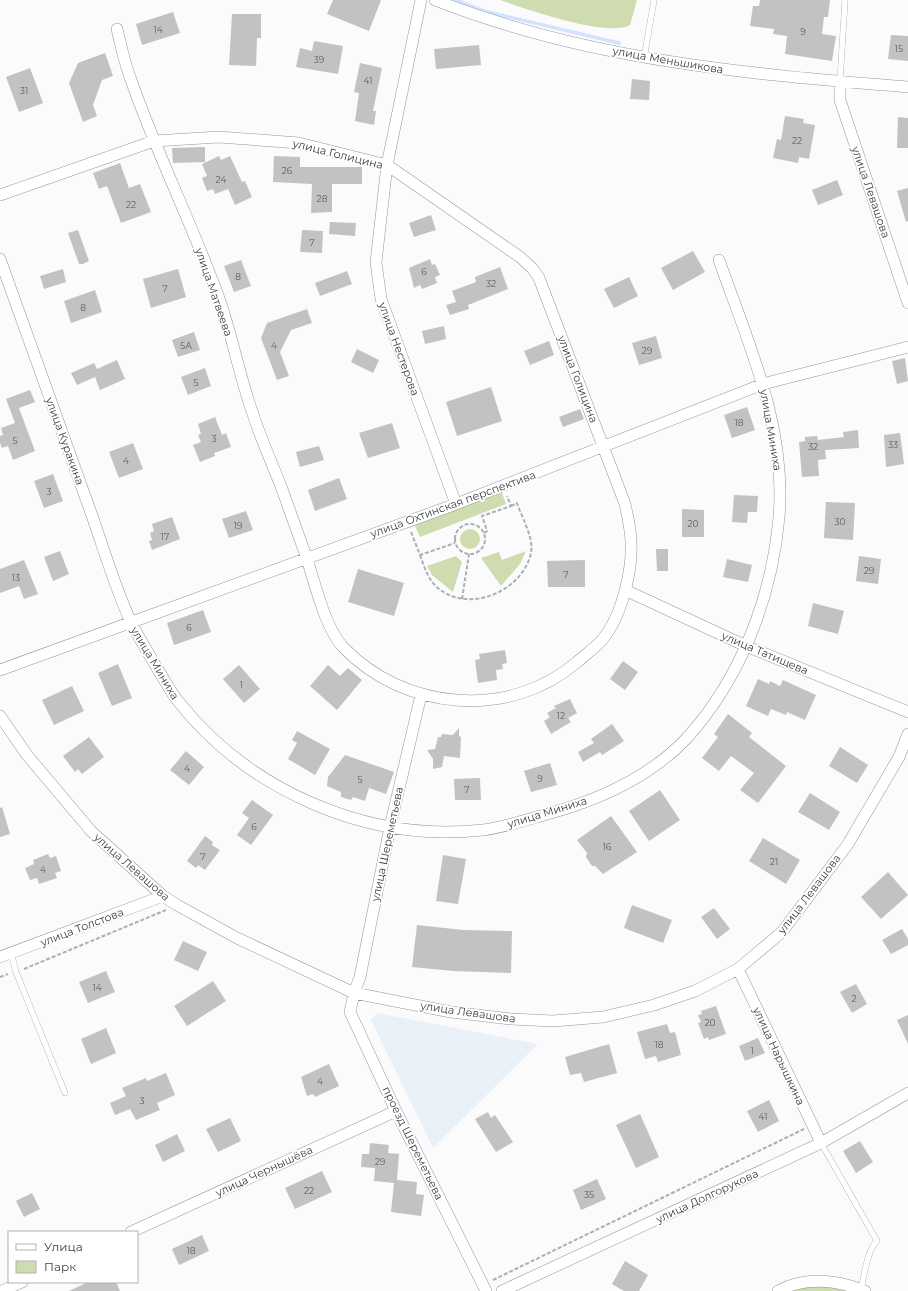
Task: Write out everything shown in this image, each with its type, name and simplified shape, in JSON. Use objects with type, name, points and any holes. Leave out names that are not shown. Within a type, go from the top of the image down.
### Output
[{"type":"street","name":"улица Нестерова","points":[[421,0],[387,165],[376,262],[381,299],[456,504]]},
{"type":"street","name":"улица Меньшикова","points":[[435,0],[479,17],[527,32],[644,58],[737,72],[908,87]]},
{"type":"street","name":"улица Матвеева","points":[[117,29],[129,74],[154,141],[207,267],[221,305],[254,417],[282,488],[327,619],[342,646],[368,668],[395,684],[421,695]]},
{"type":"street","name":"улица Левашова","points":[[840,81],[840,100],[908,302]]},
{"type":"street","name":"улица Голицина","points":[[0,195],[154,141],[219,137],[298,143],[387,165],[520,257],[532,268],[539,278],[625,504],[631,532],[631,556],[625,590],[618,612],[602,640],[563,674],[539,688],[514,697],[463,702],[421,695]]},
{"type":"street","name":"улица Куракина","points":[[0,259],[131,623]]},
{"type":"street","name":"улица Миниха","points":[[131,623],[176,700],[212,738],[254,772],[290,793],[339,814],[390,827],[438,831],[484,830],[568,808],[623,786],[655,766],[686,739],[721,694],[746,646],[764,595],[773,560],[779,514],[778,470],[773,431],[763,384],[719,260]]},
{"type":"street","name":"улица Охтинская перспектива","points":[[0,670],[456,504],[763,384],[908,347]]},
{"type":"street","name":"улица Татищева","points":[[625,590],[746,646],[908,712]]},
{"type":"street","name":"улица Шереметьева","points":[[354,992],[360,977],[390,827],[421,695]]},
{"type":"street","name":"улица Левашова","points":[[0,716],[27,755],[91,831],[163,896],[177,905],[237,938],[354,992],[451,1012],[511,1019],[554,1021],[604,1016],[654,1005],[695,991],[738,969],[782,932],[848,844],[899,757],[908,734]]},
{"type":"street","name":"улица Толстова","points":[[0,957],[163,896]]},
{"type":"street","name":"улица Нарышкина","points":[[738,969],[821,1143]]},
{"type":"street","name":"проезд Шереметьева","points":[[354,992],[350,1012],[396,1111],[484,1288]]},
{"type":"street","name":"улица Долгорукова","points":[[502,1291],[821,1143],[908,1093]]},
{"type":"street","name":"улица Чернышёва","points":[[133,1231],[396,1111]]},
{"type":"street","points":[[778,1291],[807,1282],[819,1281],[838,1282],[863,1290]]},
{"type":"street","points":[[2,1291],[20,1283]]},
{"type":"lane","points":[[644,58],[654,0]]},
{"type":"lane","points":[[840,81],[845,0]]},
{"type":"lane","points":[[11,953],[16,972],[65,1093]]},
{"type":"lane","points":[[821,1143],[876,1241],[870,1253],[863,1290]]},
{"type":"path","points":[[504,486],[511,506]]},
{"type":"path","points":[[407,522],[428,577],[442,591],[462,599],[488,597],[509,587],[524,570],[531,553],[530,540],[517,503],[482,516],[487,531],[484,533],[484,544],[481,550],[476,553],[469,554],[463,552],[455,543]]},
{"type":"path","points":[[455,543],[457,530],[468,524],[480,527],[484,533]]},
{"type":"path","points":[[420,555],[455,543]]},
{"type":"path","points":[[462,599],[469,554]]},
{"type":"path","points":[[0,977],[16,972],[177,905]]},
{"type":"path","points":[[484,1288],[812,1126]]},
{"type":"shaded area","points":[[378,1013],[538,1044],[433,1148],[371,1020]]},
{"type":"green space","points":[[500,0],[637,0],[630,25],[619,28],[604,28],[566,21]]},
{"type":"green space","points":[[499,490],[502,493],[506,504],[420,537],[415,526],[417,520]]},
{"type":"green space","points":[[470,529],[477,532],[480,539],[477,546],[470,549],[463,546],[460,539],[463,532]]},
{"type":"green space","points":[[526,551],[520,564],[501,586],[481,558],[499,552],[502,560]]},
{"type":"green space","points":[[456,556],[462,562],[453,592],[432,575],[427,566]]},
{"type":"green space","points":[[805,1287],[834,1287],[852,1291],[792,1291]]},
{"type":"building","points":[[333,0],[381,0],[369,31],[327,14]]},
{"type":"building","points":[[760,0],[830,0],[828,17],[824,17],[822,34],[836,36],[832,61],[785,54],[787,36],[773,34],[774,29],[750,26],[753,6],[759,6]]},
{"type":"building","points":[[173,12],[180,33],[142,45],[136,24]]},
{"type":"building","points":[[232,14],[261,14],[261,38],[257,38],[256,66],[229,65]]},
{"type":"building","points":[[891,35],[908,36],[908,61],[888,59]]},
{"type":"building","points":[[314,41],[343,46],[338,74],[296,67],[300,48],[312,51]]},
{"type":"building","points":[[479,45],[481,65],[436,69],[434,49]]},
{"type":"building","points":[[105,53],[113,76],[102,80],[93,105],[97,116],[83,122],[69,83],[78,63]]},
{"type":"building","points":[[360,63],[382,68],[373,111],[376,111],[374,125],[355,121],[359,93],[354,92]]},
{"type":"building","points":[[30,68],[43,103],[19,112],[6,77]]},
{"type":"building","points":[[632,79],[650,81],[649,100],[630,99]]},
{"type":"building","points":[[785,116],[804,119],[803,123],[815,125],[809,159],[799,157],[798,163],[773,158],[777,139],[781,140]]},
{"type":"building","points":[[898,117],[908,118],[908,148],[897,148]]},
{"type":"building","points":[[205,147],[205,162],[173,163],[172,148]]},
{"type":"building","points":[[219,156],[221,160],[230,156],[242,182],[245,181],[252,197],[235,205],[228,189],[215,194],[213,189],[207,191],[202,178],[207,176],[202,164]]},
{"type":"building","points":[[274,156],[300,157],[300,167],[362,167],[362,184],[332,184],[332,212],[311,213],[312,184],[273,182]]},
{"type":"building","points":[[120,163],[129,188],[140,184],[151,212],[121,223],[107,186],[99,189],[93,173]]},
{"type":"building","points":[[837,180],[843,195],[818,205],[812,190]]},
{"type":"building","points":[[908,188],[908,221],[906,222],[897,191]]},
{"type":"building","points":[[431,215],[436,230],[414,237],[409,223]]},
{"type":"building","points":[[330,222],[356,223],[355,236],[329,234]]},
{"type":"building","points":[[78,230],[89,261],[83,264],[79,264],[68,233]]},
{"type":"building","points":[[302,230],[323,231],[322,253],[300,252]]},
{"type":"building","points":[[693,251],[705,272],[673,290],[661,268]]},
{"type":"building","points":[[430,259],[432,265],[435,264],[440,275],[435,277],[437,283],[422,289],[420,285],[414,288],[409,268]]},
{"type":"building","points":[[241,260],[251,286],[234,292],[224,266]]},
{"type":"building","points":[[500,267],[508,289],[468,305],[469,309],[450,315],[446,305],[456,302],[452,291],[476,282],[475,277]]},
{"type":"building","points":[[63,269],[66,282],[44,289],[40,276]]},
{"type":"building","points":[[178,269],[186,297],[151,308],[143,279]]},
{"type":"building","points":[[347,271],[352,284],[320,296],[315,283]]},
{"type":"building","points":[[629,277],[638,296],[614,308],[604,289]]},
{"type":"building","points":[[95,290],[102,312],[71,323],[64,301]]},
{"type":"building","points":[[307,309],[312,323],[291,330],[280,352],[289,376],[277,380],[261,338],[267,323]]},
{"type":"building","points":[[444,326],[446,339],[425,344],[422,331]]},
{"type":"building","points":[[194,332],[200,350],[178,357],[172,340]]},
{"type":"building","points":[[656,336],[662,358],[639,365],[632,343]]},
{"type":"building","points":[[549,341],[554,355],[530,365],[524,351]]},
{"type":"building","points":[[357,349],[379,360],[373,373],[351,362]]},
{"type":"building","points":[[905,358],[908,381],[897,384],[892,361]]},
{"type":"building","points":[[117,360],[125,379],[100,390],[95,377],[77,385],[71,373],[94,363],[97,369]]},
{"type":"building","points":[[205,368],[211,386],[188,395],[181,377]]},
{"type":"building","points":[[491,387],[502,421],[457,436],[446,402]]},
{"type":"building","points":[[30,390],[35,402],[19,408],[35,451],[13,460],[8,446],[2,448],[0,443],[0,436],[3,435],[1,428],[15,423],[6,399]]},
{"type":"building","points":[[747,407],[755,430],[732,438],[724,415]]},
{"type":"building","points":[[580,409],[584,419],[563,427],[559,417]]},
{"type":"building","points":[[215,417],[222,435],[226,433],[231,447],[214,453],[215,456],[200,462],[193,445],[201,442],[198,435],[201,434],[198,424]]},
{"type":"building","points":[[392,423],[400,448],[368,458],[359,433]]},
{"type":"building","points":[[858,430],[859,448],[825,450],[826,459],[818,460],[819,476],[802,477],[799,442],[805,441],[805,437],[817,436],[818,440],[844,437],[843,432]]},
{"type":"building","points":[[900,433],[904,464],[886,467],[884,435]]},
{"type":"building","points":[[133,443],[143,469],[119,478],[109,452]]},
{"type":"building","points":[[319,446],[324,460],[300,467],[296,452]]},
{"type":"building","points":[[53,474],[63,501],[44,508],[34,481]]},
{"type":"building","points":[[339,478],[347,499],[315,511],[308,490]]},
{"type":"building","points":[[734,495],[758,496],[757,512],[748,512],[747,523],[732,522]]},
{"type":"building","points":[[826,502],[855,503],[853,540],[824,538]]},
{"type":"building","points":[[682,509],[704,510],[704,537],[682,537]]},
{"type":"building","points":[[246,511],[253,530],[229,538],[222,519]]},
{"type":"building","points":[[172,517],[180,539],[152,550],[149,541],[152,540],[150,533],[154,531],[152,524]]},
{"type":"building","points":[[656,549],[668,549],[668,571],[657,571]]},
{"type":"building","points":[[60,551],[69,574],[53,581],[44,557]]},
{"type":"building","points":[[859,556],[881,559],[878,584],[856,581]]},
{"type":"building","points":[[727,559],[752,565],[748,582],[723,577]]},
{"type":"building","points":[[24,560],[38,594],[24,599],[19,586],[0,593],[0,569]]},
{"type":"building","points":[[585,560],[585,587],[548,587],[547,561]]},
{"type":"building","points":[[358,569],[404,583],[394,616],[348,602]]},
{"type":"building","points":[[813,603],[844,611],[838,634],[808,626]]},
{"type":"building","points":[[203,610],[211,632],[174,645],[167,623]]},
{"type":"building","points":[[505,650],[507,663],[502,664],[503,669],[496,670],[497,680],[478,683],[475,660],[480,659],[479,654]]},
{"type":"building","points":[[623,661],[638,672],[625,690],[610,679]]},
{"type":"building","points":[[118,664],[132,698],[112,706],[98,673]]},
{"type":"building","points":[[239,665],[260,689],[244,703],[223,679]]},
{"type":"building","points":[[328,665],[340,676],[348,668],[362,680],[337,710],[310,686]]},
{"type":"building","points":[[758,679],[769,684],[770,681],[780,686],[783,680],[816,695],[805,720],[787,712],[786,715],[771,709],[768,716],[746,706]]},
{"type":"building","points":[[72,686],[84,711],[54,725],[42,700]]},
{"type":"building","points":[[570,699],[577,713],[568,718],[571,722],[551,734],[544,721],[550,717],[547,713],[556,708],[554,706]]},
{"type":"building","points":[[728,714],[752,733],[749,737],[786,766],[758,803],[740,790],[754,773],[731,756],[719,771],[702,758],[718,737],[714,734]]},
{"type":"building","points":[[612,724],[624,741],[602,755],[600,752],[583,762],[578,752],[594,743],[591,739]]},
{"type":"building","points":[[459,728],[459,736],[461,737],[460,758],[444,756],[442,767],[433,769],[433,759],[427,750],[435,749],[438,737],[441,737],[442,734],[453,735]]},
{"type":"building","points":[[297,731],[330,749],[315,775],[288,759],[297,743],[292,740]]},
{"type":"building","points":[[89,737],[104,757],[82,774],[78,769],[75,772],[63,756]]},
{"type":"building","points":[[840,747],[868,765],[857,783],[829,766]]},
{"type":"building","points":[[186,751],[204,767],[189,785],[170,770]]},
{"type":"building","points":[[345,755],[394,772],[386,794],[369,788],[365,801],[353,797],[351,800],[341,797],[341,792],[327,786],[328,777]]},
{"type":"building","points":[[550,763],[557,785],[531,792],[524,771]]},
{"type":"building","points":[[480,778],[481,800],[455,800],[454,779]]},
{"type":"building","points":[[660,790],[680,820],[649,841],[629,811]]},
{"type":"building","points":[[810,793],[840,812],[829,830],[798,812]]},
{"type":"building","points":[[252,800],[273,815],[251,845],[237,835],[249,818],[242,813]]},
{"type":"building","points":[[2,807],[10,834],[0,837],[0,808]]},
{"type":"building","points":[[611,816],[637,852],[603,874],[595,866],[592,866],[586,857],[587,853],[577,840]]},
{"type":"building","points":[[205,836],[213,842],[212,845],[220,850],[205,870],[198,865],[196,868],[187,861]]},
{"type":"building","points":[[763,838],[800,860],[786,884],[749,861]]},
{"type":"building","points":[[48,854],[50,858],[56,856],[61,871],[55,873],[57,878],[39,884],[37,878],[30,880],[25,868],[34,864],[33,860]]},
{"type":"building","points":[[443,855],[466,859],[458,904],[436,901]]},
{"type":"building","points":[[888,872],[908,895],[881,919],[861,897]]},
{"type":"building","points":[[632,905],[672,920],[663,943],[624,928]]},
{"type":"building","points":[[714,908],[730,929],[717,939],[701,917]]},
{"type":"building","points":[[417,925],[463,930],[512,931],[511,973],[453,971],[412,967]]},
{"type":"building","points":[[902,929],[908,939],[908,945],[891,954],[882,940]]},
{"type":"building","points":[[183,941],[207,952],[198,971],[174,960]]},
{"type":"building","points":[[106,971],[115,992],[88,1003],[79,982]]},
{"type":"building","points":[[213,981],[226,1001],[187,1026],[174,1006]]},
{"type":"building","points":[[856,984],[867,1004],[852,1013],[840,992]]},
{"type":"building","points":[[716,1006],[726,1034],[709,1040],[708,1037],[704,1039],[698,1023],[701,1022],[698,1015],[702,1014],[701,1011]]},
{"type":"building","points":[[908,1015],[908,1044],[897,1020]]},
{"type":"building","points":[[667,1024],[670,1033],[675,1032],[681,1055],[658,1062],[656,1056],[645,1059],[637,1032]]},
{"type":"building","points":[[106,1028],[116,1053],[91,1064],[81,1039]]},
{"type":"building","points":[[758,1038],[765,1053],[745,1061],[739,1046]]},
{"type":"building","points":[[609,1044],[617,1073],[584,1082],[581,1073],[570,1075],[565,1057]]},
{"type":"building","points":[[329,1064],[339,1086],[315,1097],[313,1094],[307,1096],[301,1077]]},
{"type":"building","points":[[166,1073],[175,1095],[157,1103],[160,1110],[136,1120],[130,1109],[115,1115],[110,1103],[126,1096],[122,1088],[146,1078],[147,1081]]},
{"type":"building","points":[[769,1100],[779,1121],[758,1132],[747,1111]]},
{"type":"building","points":[[488,1112],[491,1118],[495,1115],[513,1142],[496,1152],[475,1119]]},
{"type":"building","points":[[640,1114],[659,1157],[636,1168],[616,1125]]},
{"type":"building","points":[[230,1118],[241,1141],[218,1152],[206,1129]]},
{"type":"building","points":[[177,1134],[185,1151],[163,1162],[155,1145]]},
{"type":"building","points":[[860,1141],[873,1162],[856,1173],[843,1151]]},
{"type":"building","points":[[370,1143],[389,1145],[388,1153],[399,1154],[397,1180],[417,1182],[416,1194],[424,1195],[421,1216],[391,1212],[394,1183],[374,1181],[375,1168],[361,1167],[362,1154],[369,1154]]},
{"type":"building","points":[[322,1171],[332,1192],[295,1209],[285,1188]]},
{"type":"building","points":[[597,1179],[606,1199],[581,1210],[573,1190]]},
{"type":"building","points":[[32,1193],[40,1209],[24,1217],[16,1201]]},
{"type":"building","points":[[202,1235],[209,1251],[179,1265],[172,1249]]},
{"type":"building","points":[[625,1261],[648,1275],[639,1291],[624,1291],[612,1284]]},
{"type":"building","points":[[86,1283],[116,1283],[120,1291],[69,1291]]},
{"type":"waterway","points":[[456,0],[484,11],[619,43]]}]
